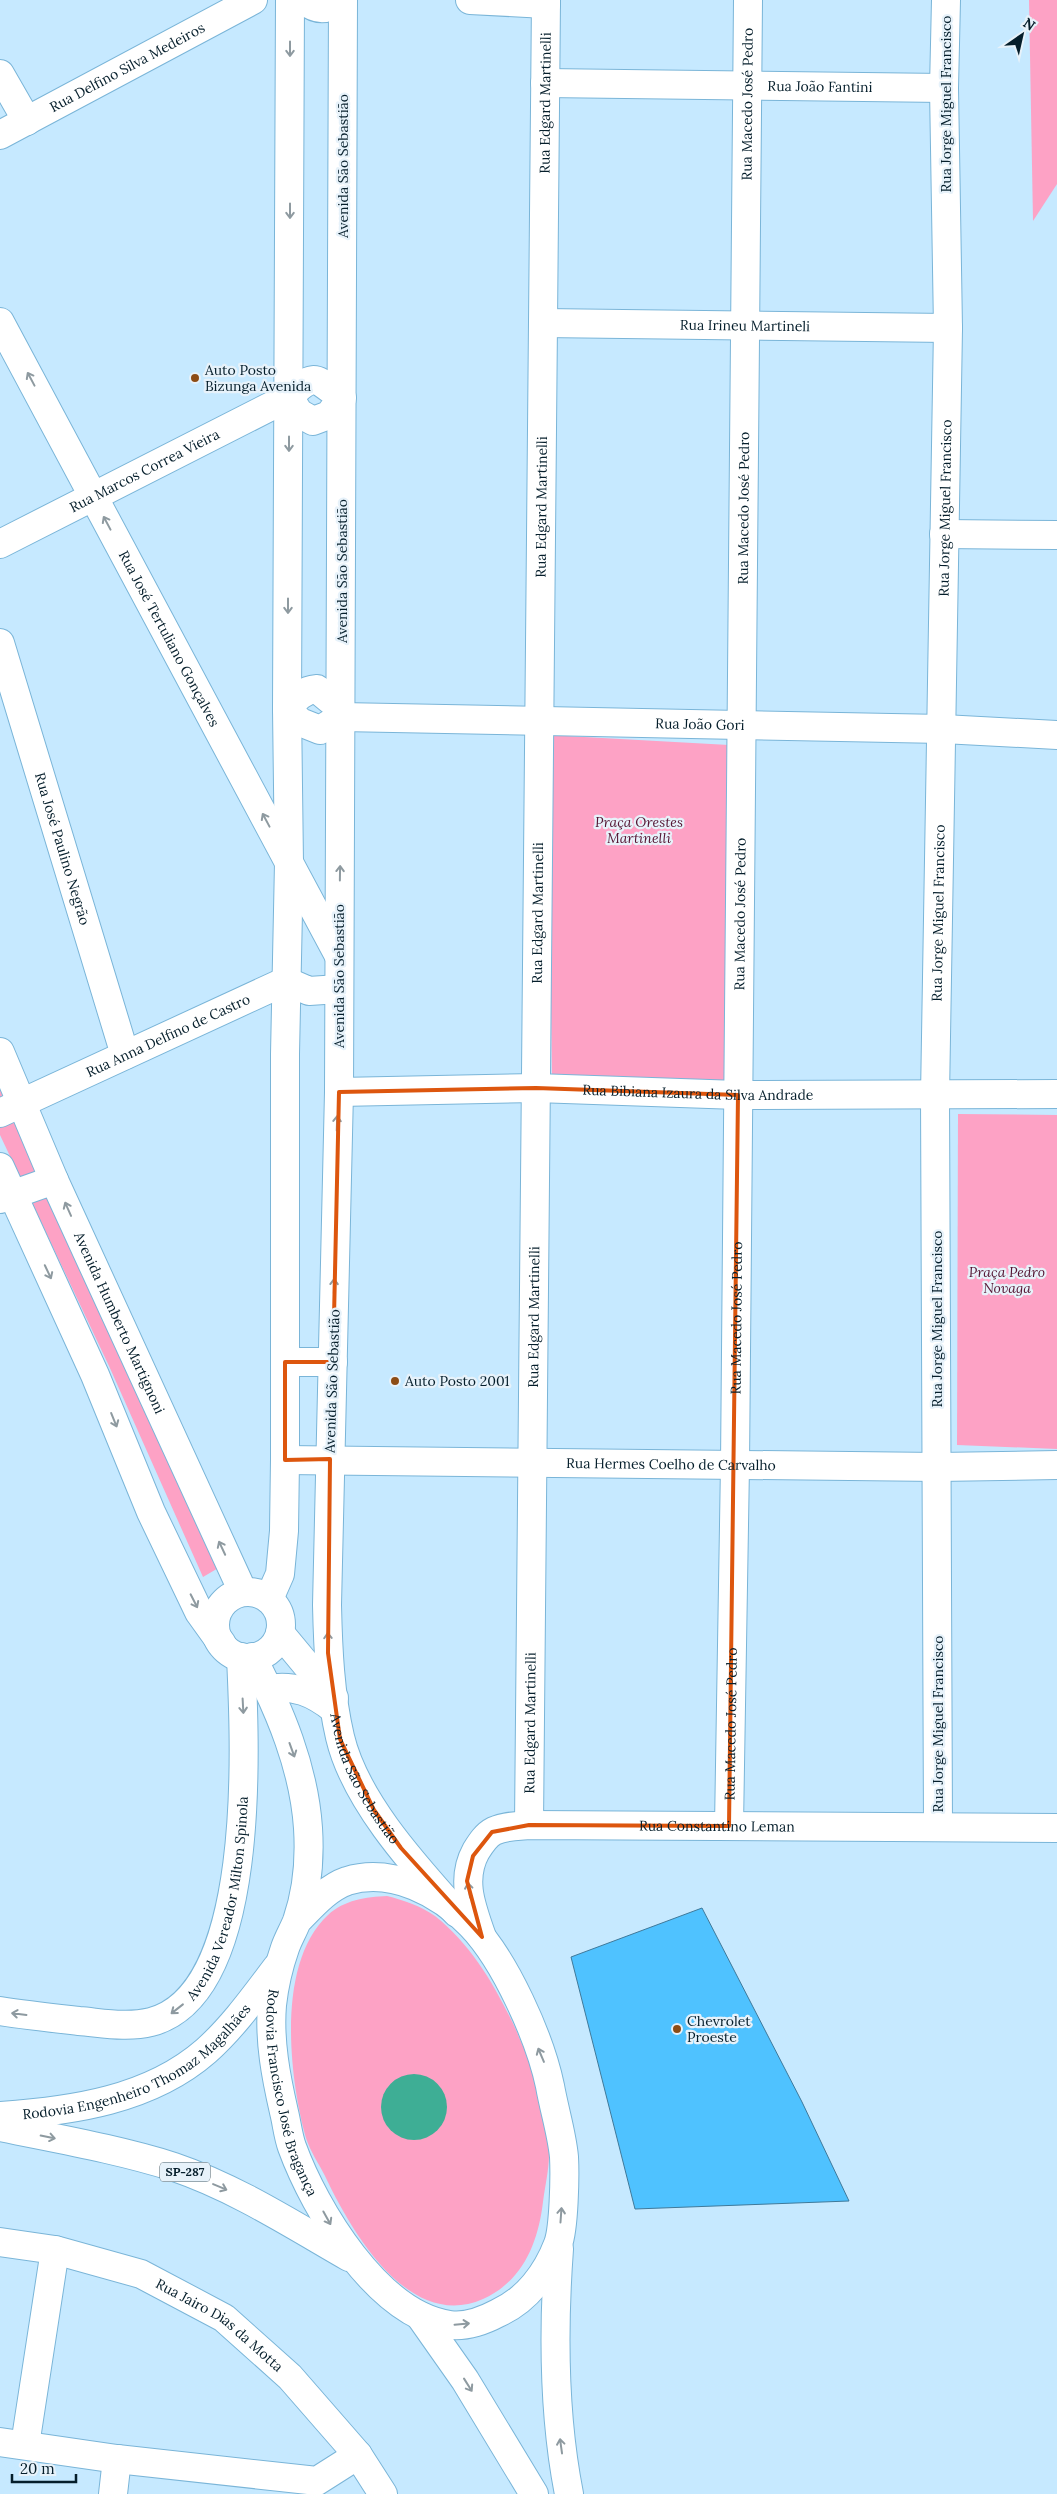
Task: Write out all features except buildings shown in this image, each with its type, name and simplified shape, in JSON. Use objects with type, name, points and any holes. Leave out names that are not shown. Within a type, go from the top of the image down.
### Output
[{"type":"street","points":[[269,1599],[280,1574],[284,1531],[285,1460],[286,981],[289,863],[287,709],[290,0]]},
{"type":"street","points":[[303,0],[318,9],[324,9],[338,0]]},
{"type":"street","name":"Avenida São Sebastião","points":[[344,0],[339,1092],[327,1605],[328,1652],[340,1739],[353,1771],[374,1810],[401,1848],[457,1913]]},
{"type":"street","points":[[470,0],[546,2]]},
{"type":"street","name":"Rua Macedo José Pedro","points":[[729,1826],[735,1465],[740,726],[746,325],[748,0]]},
{"type":"street","name":"Rua Jorge Miguel Francisco","points":[[938,1827],[935,1096],[943,729],[948,328],[944,88],[946,0]]},
{"type":"street","name":"Rua Delfino Silva Medeiros","points":[[0,135],[244,2]]},
{"type":"street","name":"Rua Edgard Martinelli","points":[[529,1825],[546,2]]},
{"type":"street","points":[[0,74],[27,121]]},
{"type":"street","name":"Rua João Fantini","points":[[545,83],[944,88]]},
{"type":"street","name":"Rua José Tertuliano Gonçalves","points":[[0,322],[339,956]]},
{"type":"street","name":"Rua Irineu Martineli","points":[[543,323],[948,328]]},
{"type":"street","name":"Rua Marcos Correa Vieira","points":[[0,544],[289,397],[303,383],[311,380],[321,382],[342,398]]},
{"type":"street","points":[[944,534],[1057,535]]},
{"type":"street","name":"Rua José Paulino Negrão","points":[[0,643],[125,1055]]},
{"type":"street","points":[[317,689],[325,693],[334,703],[342,717],[326,728],[313,728],[300,722],[287,709],[306,690],[317,689]]},
{"type":"street","name":"Rua João Gori","points":[[342,717],[943,729],[1057,735]]},
{"type":"street","points":[[286,981],[309,991],[339,989]]},
{"type":"street","name":"Rua Anna Delfino de Castro","points":[[11,1108],[286,981]]},
{"type":"street","name":"Avenida Humberto Martignoni","points":[[0,1052],[11,1108],[54,1180],[243,1592]]},
{"type":"street","name":"Rua Bibiana Izaura da Silva Andrade","points":[[339,1092],[536,1088],[738,1095],[935,1096],[1057,1094]]},
{"type":"street","points":[[0,1167],[6,1197],[95,1375],[151,1512],[199,1612],[238,1653],[268,1689],[298,1766],[308,1828],[308,1874],[297,1921]]},
{"type":"street","points":[[6,1197],[54,1180]]},
{"type":"street","points":[[285,1362],[333,1362]]},
{"type":"street","name":"Rua Hermes Coelho de Carvalho","points":[[285,1460],[938,1467],[1057,1465]]},
{"type":"street","points":[[243,1592],[256,1593],[269,1599],[280,1616],[280,1633],[271,1649],[238,1653],[217,1636],[215,1623],[217,1614],[224,1602],[243,1592]]},
{"type":"street","points":[[280,1633],[334,1704]]},
{"type":"street","name":"Avenida Vereador Milton Spinola","points":[[0,2011],[125,2026],[151,2022],[174,2013],[192,1996],[209,1969],[224,1928],[237,1872],[244,1796],[238,1653]]},
{"type":"street","points":[[268,1689],[283,1686],[301,1689],[334,1704]]},
{"type":"street","name":"Rua Constantino Leman","points":[[482,1937],[469,1897],[467,1881],[473,1856],[485,1837],[502,1828],[529,1825],[1057,1828]]},
{"type":"street","name":"Rodovia Francisco José Bragança","points":[[560,2242],[534,2287],[512,2307],[478,2323],[451,2325],[420,2316],[394,2298],[354,2260],[327,2220],[292,2146],[274,2066],[272,2004],[284,1950],[297,1921],[321,1896],[344,1882],[365,1877],[390,1878],[412,1884],[457,1913],[482,1937],[513,1987],[546,2066],[564,2156],[560,2242],[555,2337],[556,2412],[569,2494]]},
{"type":"street","name":"Rodovia Engenheiro Thomaz Magalhães","points":[[0,2116],[55,2112],[126,2096],[174,2074],[206,2051],[237,2019],[282,1962]]},
{"type":"street","name":"Rodovia Engenheiro Thomaz Magalhães","points":[[0,2127],[94,2146],[175,2168],[238,2195],[354,2260]]},
{"type":"street","name":"Rua Jairo Dias da Motta","points":[[0,2242],[55,2250],[141,2274],[224,2318],[290,2377],[358,2455],[382,2494]]},
{"type":"street","points":[[55,2250],[12,2444],[317,2488],[358,2455]]},
{"type":"street","name":"Rodovia Francisco José Bragança","points":[[420,2316],[465,2380],[534,2494]]},
{"type":"street","points":[[113,2494],[117,2459]]},
{"type":"highlighted area","points":[[536,1088],[738,1095],[729,1826],[529,1825],[492,1832],[473,1856],[467,1881],[482,1937],[401,1848],[374,1810],[340,1739],[328,1653],[330,1459],[285,1460],[285,1362],[333,1362],[339,1092]]},
{"type":"green space","points":[[1029,0],[1057,0],[1057,184],[1033,221]]},
{"type":"green space","name":"Praça Orestes Martinelli","points":[[548,735],[729,745],[727,1085],[552,1081]]},
{"type":"green space","points":[[0,1086],[220,1567],[203,1577],[109,1366],[0,1135]]},
{"type":"green space","name":"Praça Pedro Novaga","points":[[958,1114],[1057,1115],[1057,1449],[957,1445]]},
{"type":"green space","points":[[387,1896],[424,1909],[435,1916],[461,1941],[483,1969],[509,2016],[530,2062],[548,2144],[548,2166],[541,2217],[526,2259],[509,2282],[497,2291],[483,2299],[456,2305],[431,2301],[407,2289],[386,2270],[367,2248],[350,2223],[310,2148],[300,2113],[295,2084],[291,2022],[294,1991],[300,1962],[311,1936],[328,1915],[341,1906],[363,1898]]},
{"type":"shaded area","points":[[408,2074],[420,2074],[432,2079],[442,2089],[447,2101],[445,2120],[432,2135],[420,2140],[408,2140],[396,2135],[386,2125],[381,2113],[381,2101],[386,2089],[396,2079]]},
{"type":"place","name":"Auto Posto Bizunga Avenida","points":[[195,378]]},
{"type":"place","name":"Auto Posto 2001","points":[[395,1381]]},
{"type":"place","name":"Chevrolet Proeste","points":[[677,2029]]}]
